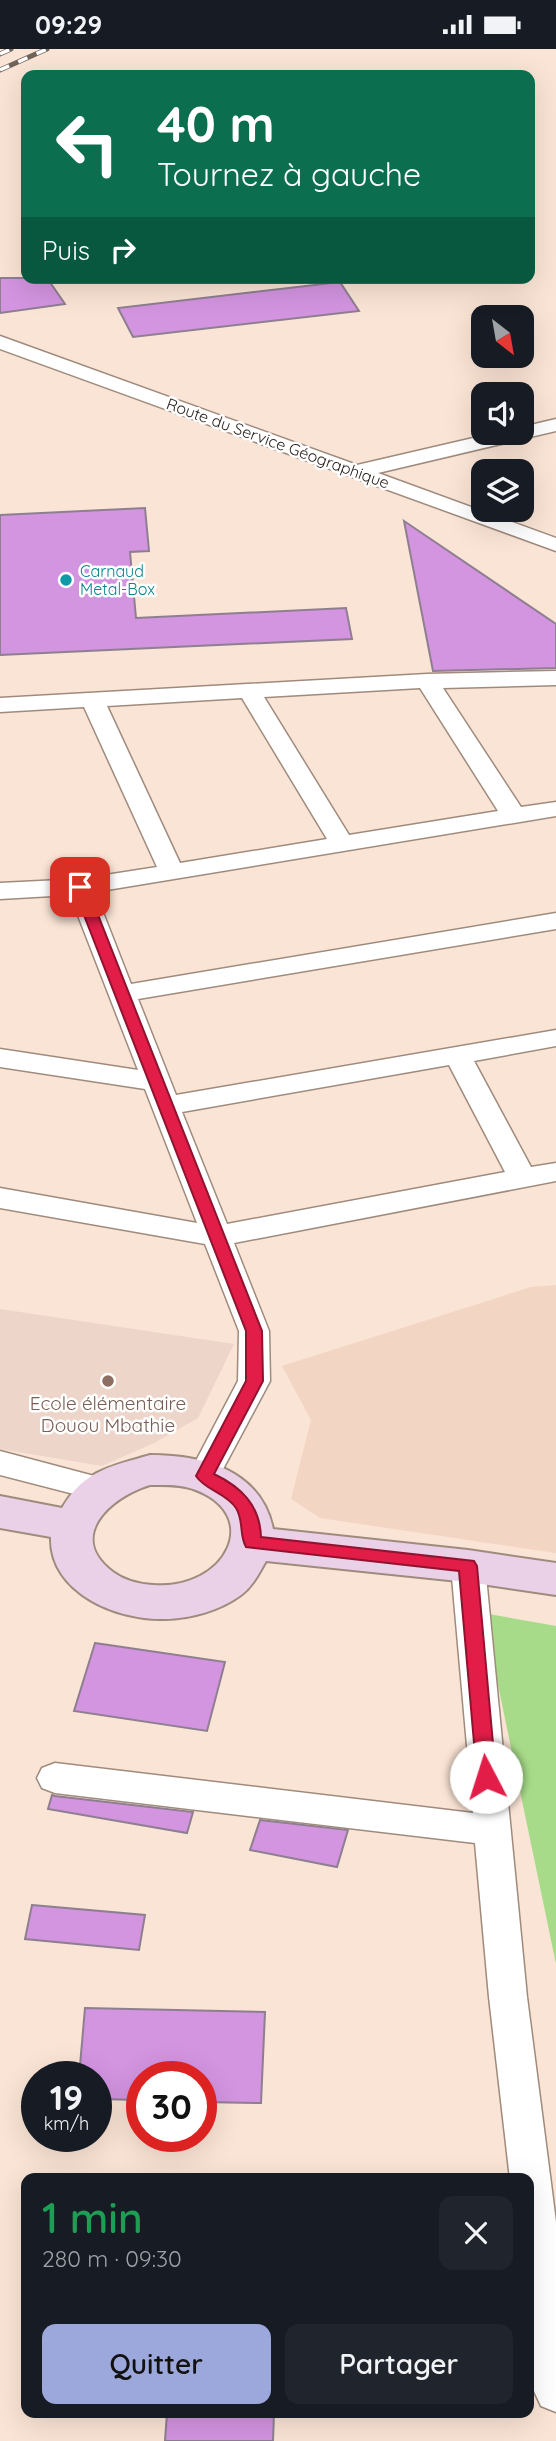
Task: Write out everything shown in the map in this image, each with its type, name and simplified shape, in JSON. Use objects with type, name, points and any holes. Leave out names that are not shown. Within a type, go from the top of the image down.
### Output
[{"type":"main road","points":[[150,1470],[178,1470],[204,1476],[226,1487],[243,1503],[251,1522],[252,1543],[246,1560],[234,1576],[217,1589],[196,1598],[172,1603],[148,1603],[125,1598],[105,1590],[89,1577],[78,1561],[73,1544],[75,1526],[84,1506],[101,1489],[124,1477],[150,1470]]},
{"type":"main road","points":[[0,1511],[75,1526]]},
{"type":"main road","points":[[252,1543],[468,1566],[556,1579]]},
{"type":"street","name":"Route du Service Géographique","points":[[0,342],[556,545]]},
{"type":"street","points":[[356,472],[556,425]]},
{"type":"street","points":[[0,705],[427,681],[556,678]]},
{"type":"street","points":[[427,681],[514,816]]},
{"type":"street","points":[[250,692],[342,844]]},
{"type":"street","points":[[92,700],[172,872]]},
{"type":"street","points":[[0,891],[80,887],[556,809]]},
{"type":"street","points":[[80,887],[254,1331],[254,1381],[204,1476]]},
{"type":"street","points":[[122,994],[556,921]]},
{"type":"street","points":[[0,1058],[161,1094],[457,1055],[556,1038]]},
{"type":"street","points":[[457,1055],[522,1178]]},
{"type":"street","points":[[0,1198],[217,1235],[556,1172]]},
{"type":"street","points":[[2,1468],[101,1489]]},
{"type":"street","points":[[468,1566],[491,1830],[531,2173]]},
{"type":"street","points":[[55,1777],[491,1830]]},
{"type":"street","points":[[534,2201],[556,2391]]},
{"type":"shaded area","points":[[556,1285],[556,1553],[320,1518],[291,1499],[311,1420],[282,1366],[531,1287]]},
{"type":"shaded area","name":"Ecole élémentaire Douou Mbathie","points":[[0,1309],[234,1344],[198,1418],[154,1443],[102,1466],[0,1449]]},
{"type":"green space","points":[[483,1613],[556,1626],[556,1964]]},
{"type":"building","points":[[0,278],[21,278],[21,284],[51,284],[65,304],[0,313]]},
{"type":"building","points":[[341,284],[359,311],[133,337],[118,308]]},
{"type":"building","name":"Carnaud Metal-Box","points":[[145,508],[149,551],[130,552],[136,618],[346,608],[352,639],[0,655],[0,515]]},
{"type":"building","points":[[404,521],[556,624],[556,668],[433,671]]},
{"type":"building","points":[[95,1643],[225,1662],[207,1731],[74,1711]]},
{"type":"building","points":[[52,1795],[193,1812],[187,1833],[48,1809]]},
{"type":"building","points":[[260,1820],[348,1830],[337,1867],[250,1850]]},
{"type":"building","points":[[32,1905],[145,1915],[139,1950],[25,1939]]},
{"type":"building","points":[[85,2008],[265,2012],[261,2103],[217,2102],[217,2061],[126,2061],[126,2100],[112,2099],[112,2061],[80,2061]]},
{"type":"building","points":[[167,2418],[274,2418],[273,2441],[165,2441]]},
{"type":"railway","points":[[0,54],[11,49]]},
{"type":"railway","points":[[0,70],[47,49]]},
{"type":"place","name":"Carnaud Metal-Box","points":[[66,580]]},
{"type":"place","name":"Ecole élémentaire Douou Mbathie","points":[[108,1381]]},
{"type":"route","points":[[80,887],[254,1331],[254,1381],[204,1476],[226,1487],[243,1503],[251,1522],[252,1543],[468,1566],[486,1777]]}]
